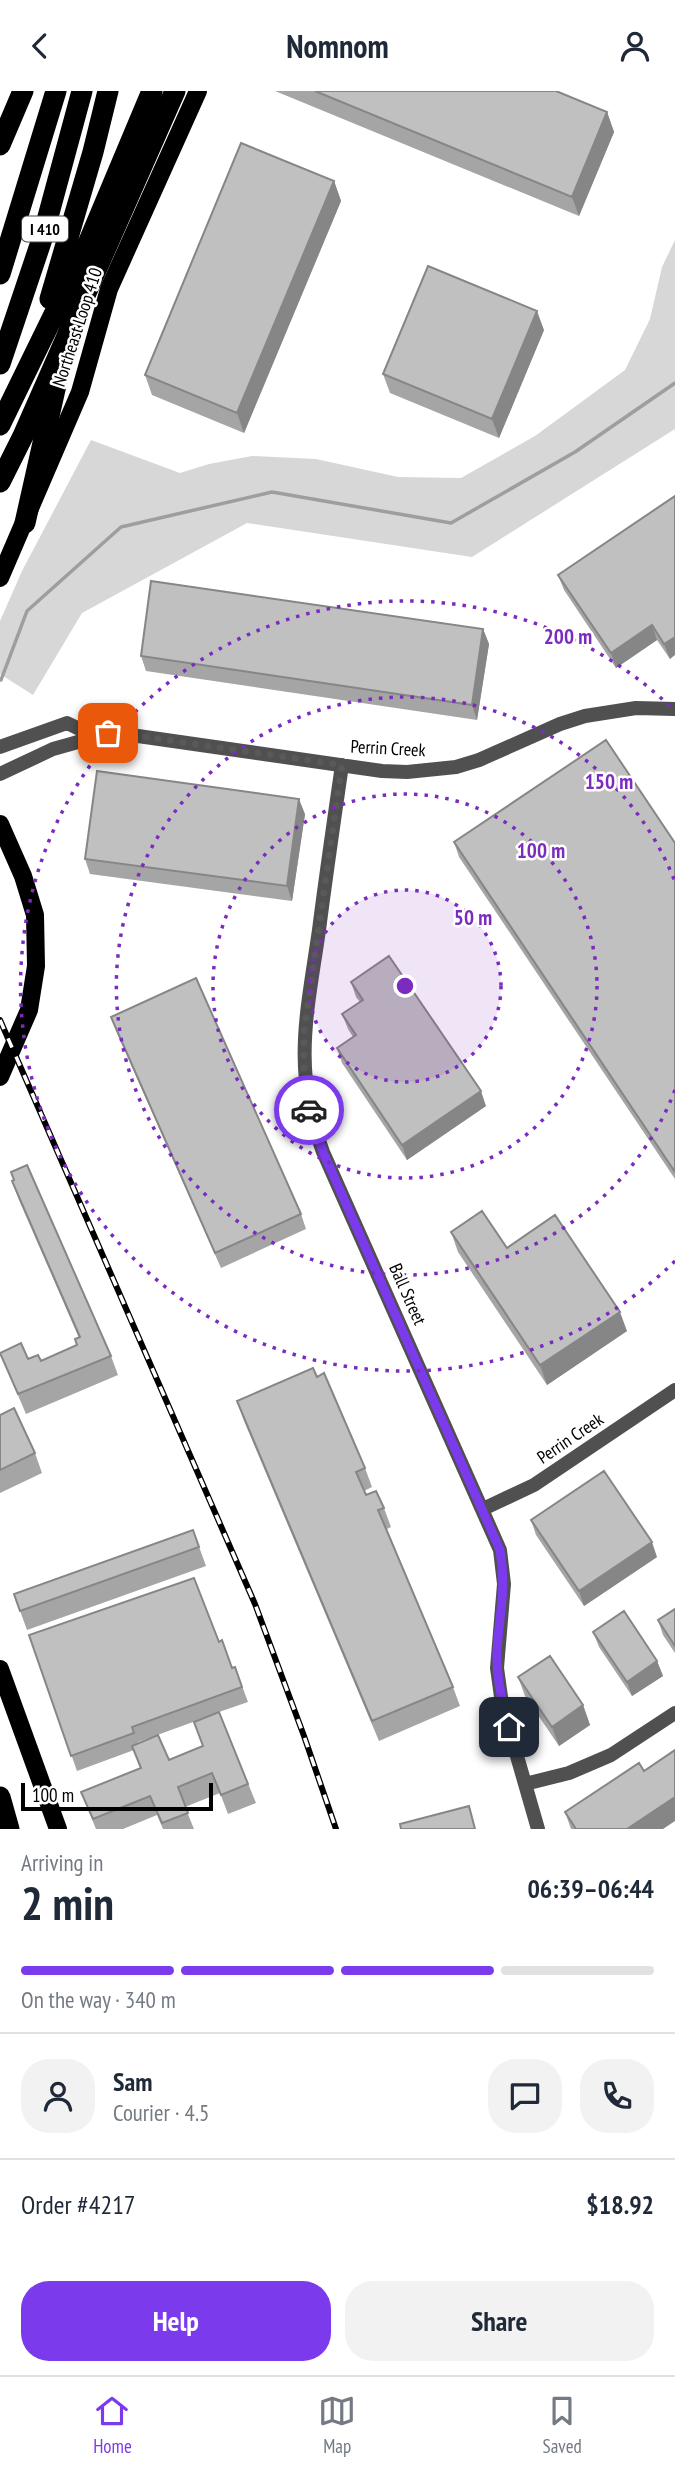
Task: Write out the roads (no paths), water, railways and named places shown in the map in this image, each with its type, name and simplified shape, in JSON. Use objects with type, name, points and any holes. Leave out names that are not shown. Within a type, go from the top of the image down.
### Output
[{"type":"highway","points":[[0,145],[23,91]]},
{"type":"highway","name":"I 410","points":[[1,269],[56,91]]},
{"type":"highway","name":"I 410","points":[[0,364],[42,239],[82,91]]},
{"type":"highway","points":[[0,440],[43,323],[108,91]]},
{"type":"highway","points":[[0,425],[84,253],[152,91]]},
{"type":"highway","points":[[0,482],[176,91]]},
{"type":"highway","points":[[25,523],[84,253]]},
{"type":"highway","points":[[0,1797],[7,1829]]},
{"type":"highway","points":[[0,1816],[7,1829]]},
{"type":"main road","name":"Northeast Loop 410","points":[[0,578],[80,392],[109,289],[198,91]]},
{"type":"main road","points":[[0,824],[23,876],[36,915],[36,966],[29,1010],[0,1077]]},
{"type":"main road","points":[[0,1669],[58,1829]]},
{"type":"street","name":"Perrin Creek","points":[[0,747],[66,723],[90,734],[131,735],[407,772],[456,767],[502,752],[560,724],[584,716],[636,708],[675,709]]},
{"type":"street","name":"Perrin Creek","points":[[0,774],[53,749],[78,742],[90,734]]},
{"type":"street","name":"Ball Street","points":[[342,765],[304,1032],[308,1105],[323,1152],[500,1550],[503,1565],[503,1605],[497,1668],[502,1704],[538,1829]]},
{"type":"street","name":"Perrin Creek","points":[[483,1509],[534,1485],[675,1391]]},
{"type":"street","points":[[525,1784],[569,1773],[611,1755],[675,1713]]},
{"type":"waterway","points":[[1,680],[27,611],[121,527],[272,492],[451,523],[575,452],[675,383]]},
{"type":"railway","points":[[0,1020],[255,1604],[336,1829]]}]
